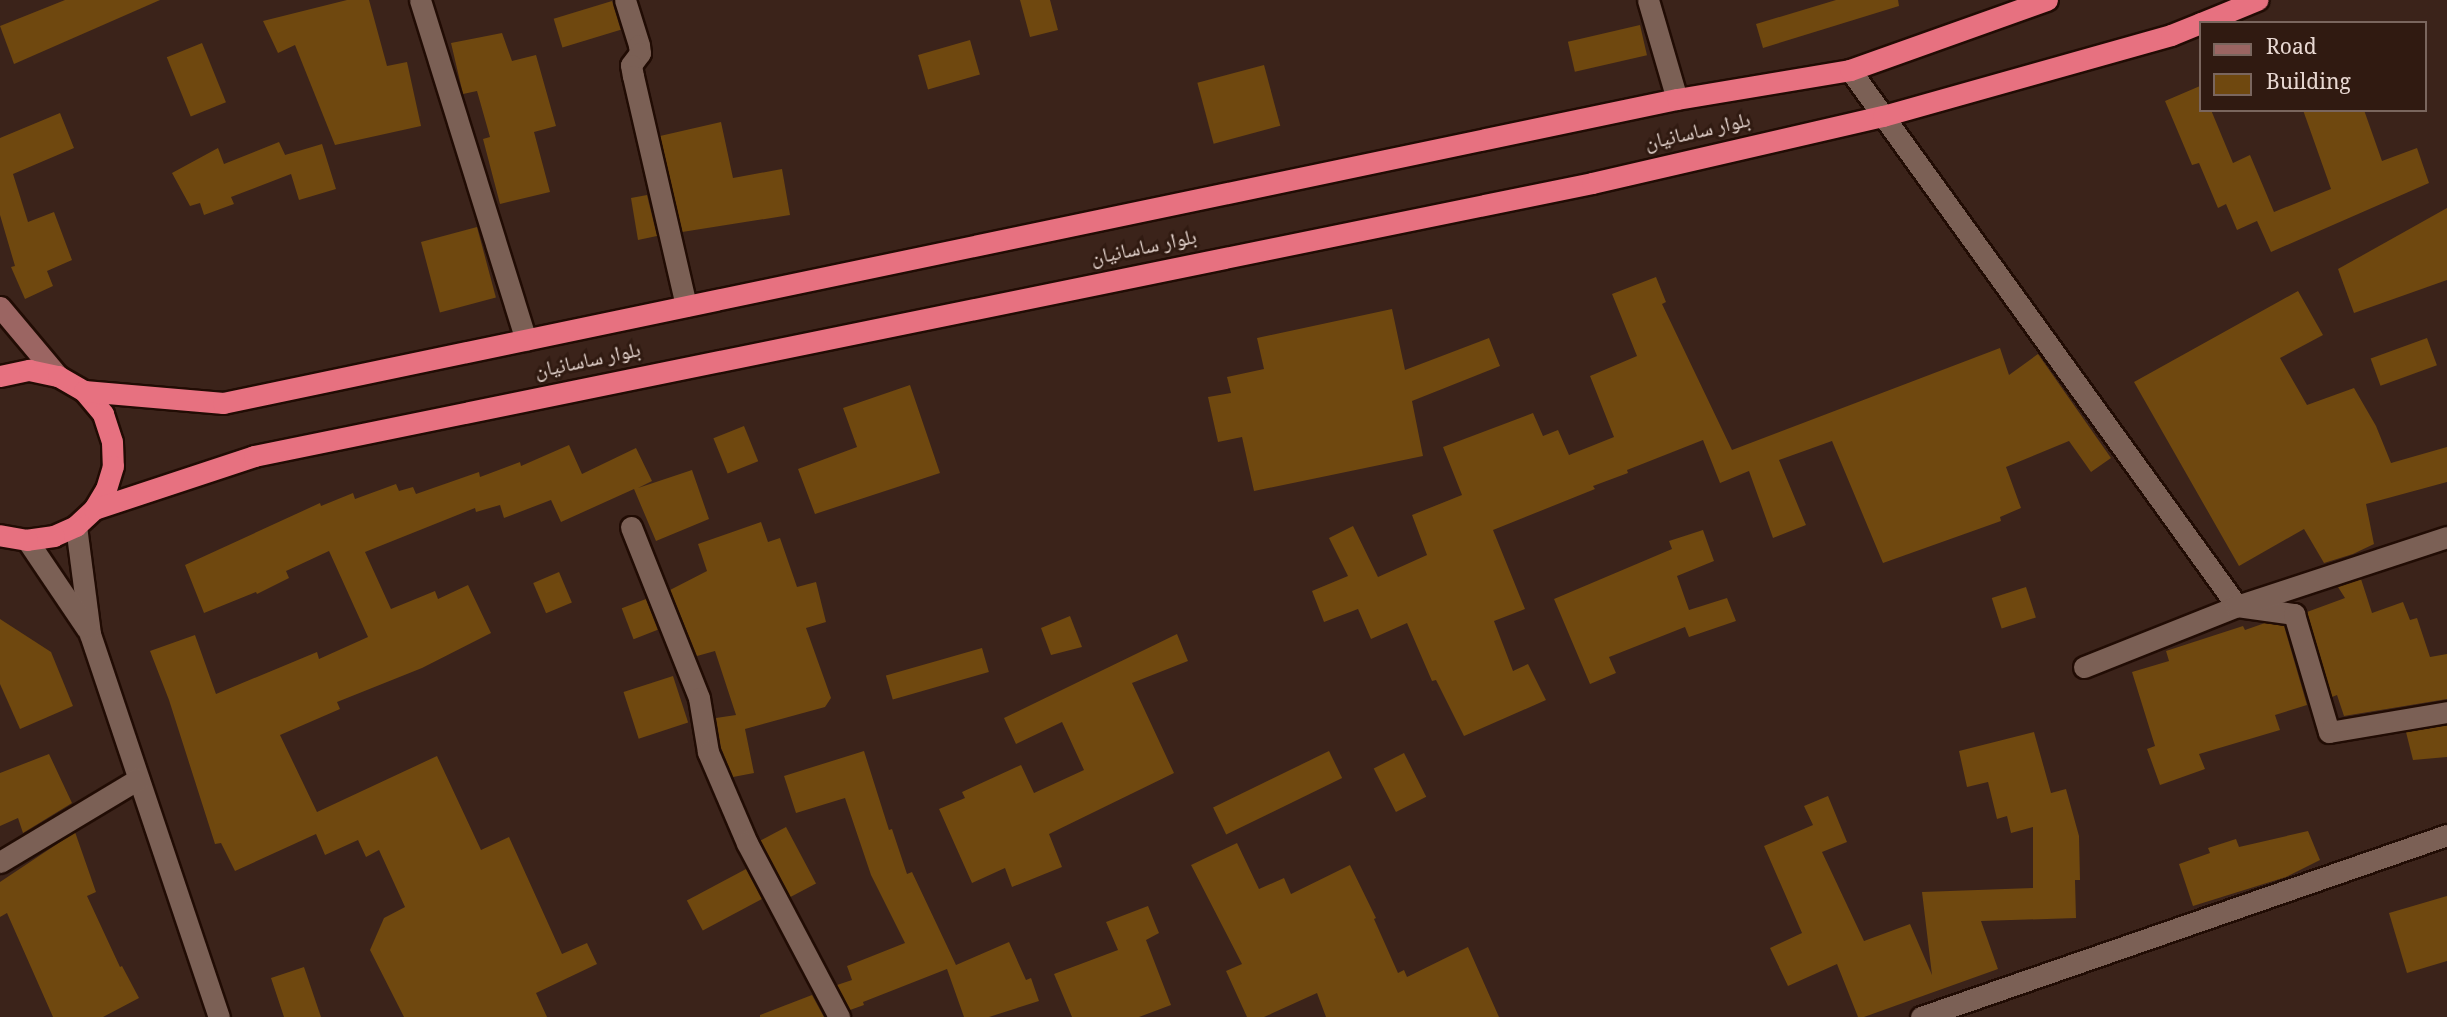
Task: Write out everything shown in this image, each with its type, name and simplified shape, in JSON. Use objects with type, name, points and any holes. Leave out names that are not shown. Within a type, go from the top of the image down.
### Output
[{"type":"highway","name":"بلوار ساسانیان","points":[[84,391],[223,403],[1677,99],[1850,70],[2048,0]]},
{"type":"highway","name":"بلوار ساسانیان","points":[[2206,21],[2257,0]]},
{"type":"highway","name":"بلوار ساسانیان","points":[[94,509],[254,456],[1592,183],[1883,116],[2171,35],[2198,24]]},
{"type":"highway","points":[[0,376],[29,370],[58,376],[84,391],[103,414],[112,442],[113,466],[106,489],[94,509],[76,526],[54,536],[27,540],[0,535]]},
{"type":"street","points":[[420,0],[526,340]]},
{"type":"street","points":[[625,0],[640,53],[631,65],[633,76],[686,306]]},
{"type":"street","points":[[1648,0],[1677,99]]},
{"type":"street","points":[[1850,70],[2237,606],[2294,614],[2329,732],[2447,712]]},
{"type":"street","points":[[0,307],[58,376]]},
{"type":"street","points":[[76,526],[90,634],[219,1017]]},
{"type":"street","points":[[631,527],[699,698],[708,752],[747,843],[839,1017]]},
{"type":"street","points":[[2084,667],[2237,606],[2447,537]]},
{"type":"street","points":[[27,540],[90,634]]},
{"type":"street","points":[[0,862],[138,779]]},
{"type":"street","points":[[1921,1017],[2447,835]]},
{"type":"building","points":[[65,0],[160,0],[14,64],[0,26]]},
{"type":"building","points":[[347,0],[369,0],[387,66],[407,62],[421,126],[335,145],[295,45],[278,53],[263,21]]},
{"type":"building","points":[[1020,0],[1050,0],[1058,30],[1030,37]]},
{"type":"building","points":[[1836,0],[1898,0],[1899,6],[1763,48],[1756,24]]},
{"type":"building","points":[[612,1],[621,30],[562,48],[554,19]]},
{"type":"building","points":[[1640,25],[1647,55],[1575,72],[1568,42]]},
{"type":"building","points":[[502,33],[512,61],[536,55],[556,126],[534,132],[550,192],[500,204],[483,139],[490,137],[477,91],[463,94],[451,43]]},
{"type":"building","points":[[970,40],[980,75],[928,89],[918,55]]},
{"type":"building","points":[[202,43],[226,102],[191,117],[167,57]]},
{"type":"building","points":[[1264,65],[1280,126],[1214,144],[1197,83]]},
{"type":"building","points":[[2198,87],[2198,112],[2212,112],[2233,163],[2250,155],[2274,212],[2331,189],[2304,112],[2365,112],[2382,161],[2417,148],[2429,183],[2271,252],[2257,221],[2237,230],[2226,204],[2218,208],[2199,163],[2192,165],[2165,101]]},
{"type":"building","points":[[60,113],[74,148],[13,174],[28,222],[54,212],[72,260],[47,271],[53,286],[25,299],[11,267],[15,266],[0,215],[0,138]]},
{"type":"building","points":[[721,122],[733,178],[782,169],[790,215],[682,232],[660,136]]},
{"type":"building","points":[[279,142],[285,155],[322,144],[336,189],[299,200],[291,174],[231,197],[234,204],[204,215],[200,203],[190,206],[172,173],[218,148],[224,164]]},
{"type":"building","points":[[647,195],[657,236],[638,240],[631,198]]},
{"type":"building","points":[[2447,208],[2447,280],[2354,313],[2338,269]]},
{"type":"building","points":[[477,227],[496,298],[440,313],[421,242]]},
{"type":"building","points":[[1656,277],[1666,302],[1662,304],[1732,450],[2000,348],[2009,375],[2038,354],[2111,458],[2091,472],[2069,441],[2006,467],[2021,508],[2000,517],[2001,521],[1883,563],[1832,441],[1779,460],[1806,525],[1773,538],[1749,471],[1720,483],[1703,440],[1627,470],[1628,473],[1593,486],[1595,489],[1493,530],[1525,609],[1494,621],[1513,671],[1528,664],[1546,700],[1464,736],[1436,680],[1432,681],[1407,623],[1371,639],[1358,609],[1324,622],[1312,591],[1348,576],[1329,538],[1353,526],[1378,577],[1427,555],[1412,515],[1462,495],[1443,447],[1533,413],[1543,436],[1558,430],[1569,455],[1614,437],[1590,376],[1637,356],[1612,294]]},
{"type":"building","points":[[2298,291],[2323,335],[2280,358],[2307,405],[2354,388],[2376,426],[2391,463],[2447,447],[2447,482],[2366,504],[2374,544],[2353,554],[2324,563],[2304,529],[2239,566],[2134,382]]},
{"type":"building","points":[[1392,309],[1405,370],[1489,338],[1500,366],[1412,401],[1423,456],[1254,491],[1242,437],[1218,442],[1208,397],[1231,393],[1227,377],[1264,369],[1257,338]]},
{"type":"building","points":[[2427,338],[2437,365],[2381,386],[2371,359]]},
{"type":"building","points":[[910,385],[940,473],[815,514],[798,469],[857,447],[843,408]]},
{"type":"building","points":[[744,426],[758,461],[728,474],[713,438]]},
{"type":"building","points":[[569,445],[582,474],[636,448],[652,481],[638,488],[692,470],[709,519],[656,541],[634,489],[561,522],[551,500],[504,518],[500,505],[476,512],[475,508],[365,552],[391,609],[435,591],[438,599],[468,585],[491,633],[422,668],[337,702],[340,709],[280,735],[317,812],[437,756],[481,850],[509,837],[562,954],[587,943],[597,964],[536,993],[547,1017],[404,1017],[370,950],[384,918],[405,907],[379,850],[366,857],[358,840],[325,855],[316,834],[235,871],[221,843],[215,844],[169,700],[150,651],[195,635],[216,694],[317,652],[319,659],[368,637],[329,551],[286,571],[289,578],[257,594],[256,592],[204,613],[185,565],[320,503],[321,506],[353,493],[355,499],[396,484],[399,491],[413,487],[416,494],[479,472],[480,477],[520,462],[521,466]]},
{"type":"building","points":[[761,522],[768,542],[780,538],[797,587],[816,582],[826,622],[806,628],[831,698],[825,707],[745,729],[754,773],[733,777],[721,748],[716,718],[736,715],[715,651],[697,656],[670,590],[707,571],[698,544]]},
{"type":"building","points":[[1703,530],[1714,561],[1677,576],[1689,610],[1727,598],[1736,621],[1689,637],[1685,627],[1609,657],[1616,673],[1590,684],[1554,599],[1672,549],[1669,541]]},
{"type":"building","points":[[559,572],[572,602],[546,613],[533,583]]},
{"type":"building","points":[[2361,579],[2372,613],[2403,602],[2410,620],[2417,618],[2430,657],[2447,654],[2447,699],[2344,716],[2337,695],[2332,697],[2307,612],[2345,598],[2338,587]]},
{"type":"building","points":[[2026,587],[2036,617],[2002,629],[1992,598]]},
{"type":"building","points":[[646,599],[658,630],[634,639],[622,608]]},
{"type":"building","points":[[1070,616],[1082,647],[1051,655],[1041,628]]},
{"type":"building","points":[[0,619],[51,652],[73,706],[20,729],[0,684]]},
{"type":"building","points":[[2265,623],[2284,626],[2307,705],[2275,715],[2280,730],[2199,754],[2205,769],[2160,785],[2147,749],[2155,746],[2132,672],[2169,661],[2166,651],[2243,626],[2245,630]]},
{"type":"building","points":[[1177,634],[1188,661],[1132,683],[1174,773],[1049,834],[1062,867],[1012,887],[1005,868],[972,883],[939,809],[965,798],[962,792],[1021,765],[1034,793],[1084,770],[1062,722],[1016,744],[1004,718]]},
{"type":"building","points":[[982,648],[989,672],[893,700],[886,676]]},
{"type":"building","points":[[673,676],[688,723],[639,739],[624,692]]},
{"type":"building","points":[[2447,725],[2447,757],[2413,760],[2406,732]]},
{"type":"building","points":[[2034,732],[2051,793],[2066,789],[2079,836],[2080,880],[2075,880],[2076,918],[1981,921],[1998,969],[1864,1017],[1858,1017],[1837,964],[1788,986],[1770,948],[1802,933],[1764,846],[1813,825],[1804,806],[1828,796],[1847,842],[1822,852],[1864,941],[1910,924],[1932,975],[1922,892],[2033,888],[2033,827],[2011,833],[2007,816],[1997,819],[1988,782],[1967,787],[1959,751]]},
{"type":"building","points":[[864,751],[889,830],[892,829],[907,874],[912,872],[956,965],[1009,942],[1026,980],[1031,978],[1039,1001],[989,1017],[964,1017],[947,969],[863,1002],[864,1005],[850,1010],[837,985],[852,980],[847,966],[905,943],[871,875],[845,798],[796,813],[784,776]]},
{"type":"building","points":[[1329,751],[1342,778],[1226,835],[1213,808]]},
{"type":"building","points":[[1404,753],[1426,797],[1396,812],[1374,768]]},
{"type":"building","points":[[49,754],[72,803],[23,833],[18,818],[0,826],[0,773]]},
{"type":"building","points":[[786,827],[816,884],[790,897],[760,841]]},
{"type":"building","points":[[2308,831],[2320,860],[2286,877],[2193,906],[2179,864],[2210,853],[2208,848],[2236,839],[2239,847]]},
{"type":"building","points":[[75,832],[96,892],[87,896],[120,967],[122,966],[139,998],[103,1017],[53,1017],[7,913],[0,917],[0,882]]},
{"type":"building","points":[[1237,843],[1259,889],[1284,878],[1291,894],[1350,865],[1376,918],[1374,919],[1398,973],[1404,970],[1407,977],[1468,947],[1499,1017],[1326,1017],[1317,993],[1264,1017],[1247,1017],[1226,971],[1242,964],[1191,865]]},
{"type":"building","points":[[746,869],[762,899],[703,930],[687,900]]},
{"type":"building","points":[[2447,896],[2447,961],[2407,973],[2389,913]]},
{"type":"building","points":[[1148,906],[1159,933],[1146,940],[1171,1005],[1139,1017],[1072,1017],[1054,974],[1118,950],[1106,922]]},
{"type":"building","points":[[304,967],[321,1017],[284,1017],[271,978]]},
{"type":"building","points":[[812,995],[824,1017],[760,1017],[760,1015]]}]
